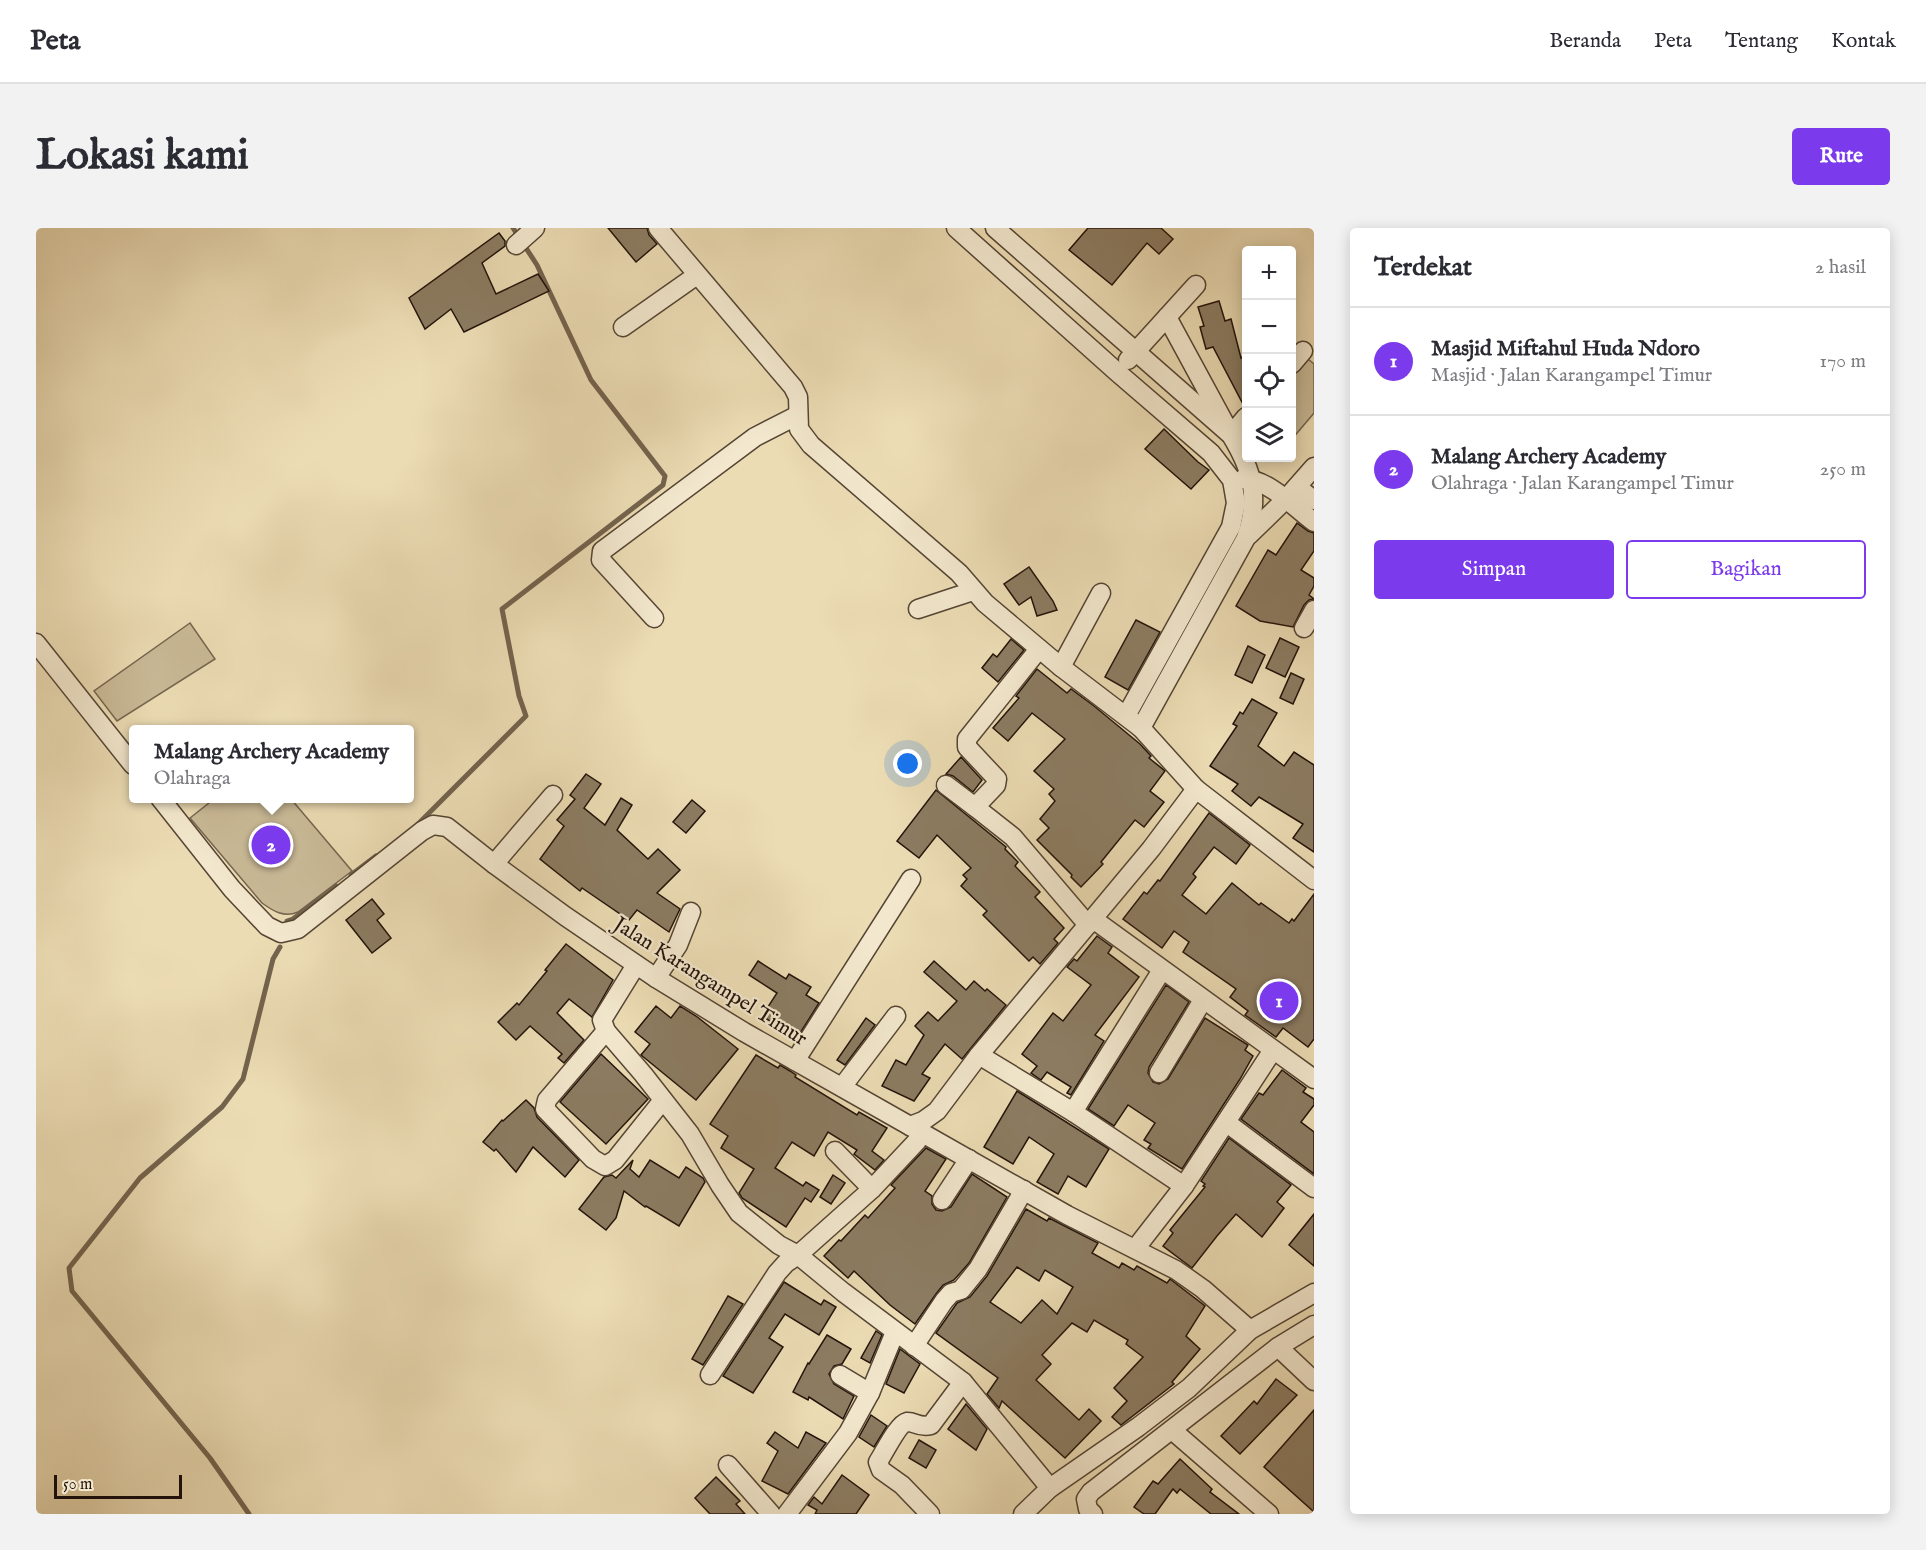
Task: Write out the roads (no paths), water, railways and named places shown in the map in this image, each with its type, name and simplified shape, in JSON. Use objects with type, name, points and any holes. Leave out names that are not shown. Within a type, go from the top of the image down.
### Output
[{"type":"street","points":[[658,228],[793,387],[798,397],[799,429],[818,451],[952,568],[973,591],[1039,649],[1141,728],[1196,789],[1314,879]]},
{"type":"street","points":[[956,228],[1211,453],[1232,480],[1236,503],[1231,527],[1126,717]]},
{"type":"street","points":[[995,228],[1231,435]]},
{"type":"street","points":[[623,327],[697,275]]},
{"type":"street","points":[[1117,372],[1196,285]]},
{"type":"street","points":[[1141,728],[1246,538],[1254,502],[1251,479],[1242,454],[1167,317]]},
{"type":"street","points":[[654,618],[601,560],[602,551],[755,436],[798,415]]},
{"type":"street","points":[[1231,435],[1242,422]]},
{"type":"street","points":[[1246,538],[1314,467]]},
{"type":"street","points":[[1232,480],[1251,479],[1314,500]]},
{"type":"street","points":[[1291,493],[1314,522]]},
{"type":"street","points":[[918,609],[973,591]]},
{"type":"street","points":[[1061,667],[1101,593]]},
{"type":"street","points":[[1304,628],[1314,610]]},
{"type":"street","points":[[36,644],[129,760]]},
{"type":"street","points":[[975,807],[996,785],[997,779],[967,747],[967,739],[1039,649]]},
{"type":"street","points":[[946,785],[1013,837],[1091,922],[1273,1050],[1311,1072]]},
{"type":"street","points":[[710,1375],[777,1273],[872,1189],[917,1141],[916,1129],[937,1111],[980,1055],[1151,849],[1196,789]]},
{"type":"street","points":[[494,864],[553,795]]},
{"type":"street","name":"Jalan Karangampel Timur","points":[[164,803],[232,889],[267,926],[280,933],[298,929],[422,831],[434,825],[447,827],[494,864],[656,978],[795,1061],[1067,1215],[1176,1270],[1203,1289],[1250,1330]]},
{"type":"street","points":[[795,1061],[911,879]]},
{"type":"street","points":[[656,978],[678,945],[690,912]]},
{"type":"street","points":[[636,965],[603,1016],[606,1031],[690,1134],[739,1213],[779,1245],[798,1255],[843,1292],[963,1382],[1050,1488]]},
{"type":"street","points":[[1073,1112],[1162,970]]},
{"type":"street","points":[[1159,1073],[1203,1000]]},
{"type":"street","points":[[842,1087],[896,1016]]},
{"type":"street","points":[[606,1031],[547,1100],[545,1109],[593,1159],[605,1166],[615,1160],[663,1100]]},
{"type":"street","points":[[1135,1249],[1184,1186],[1273,1050]]},
{"type":"street","points":[[980,1055],[1073,1112],[1184,1186]]},
{"type":"street","points":[[1227,1123],[1314,1188]]},
{"type":"street","points":[[835,1151],[872,1189]]},
{"type":"street","points":[[942,1200],[969,1159]]},
{"type":"street","points":[[914,1346],[944,1301],[951,1293],[961,1290],[978,1269],[1024,1190]]},
{"type":"street","points":[[1023,1514],[1050,1488],[1138,1427],[1189,1388],[1250,1330],[1314,1293]]},
{"type":"street","points":[[1093,1514],[1088,1509],[1086,1499],[1090,1492],[1278,1347],[1314,1325]]},
{"type":"street","points":[[788,1514],[848,1433],[870,1393],[895,1332]]},
{"type":"street","points":[[1278,1347],[1314,1381]]},
{"type":"street","points":[[840,1375],[870,1393]]},
{"type":"street","points":[[930,1514],[902,1485],[881,1470],[878,1462],[905,1423],[911,1422],[921,1427],[931,1425],[963,1382]]},
{"type":"street","points":[[1172,1430],[1269,1514]]},
{"type":"street","points":[[728,1466],[771,1514]]},
{"type":"waterway","points":[[417,825],[526,716],[519,696],[502,609],[663,485],[665,476],[591,380],[537,265],[513,228]]},
{"type":"waterway","points":[[351,875],[376,856]]},
{"type":"waterway","points":[[287,921],[293,919],[336,886]]},
{"type":"waterway","points":[[249,1514],[210,1458],[72,1291],[69,1268],[140,1178],[222,1107],[243,1079],[273,959],[280,947]]},
{"type":"place","name":"Malang Archery Academy","points":[[271,845]]},
{"type":"place","name":"Masjid Miftahul Huda Ndoro","points":[[1279,1001]]}]
